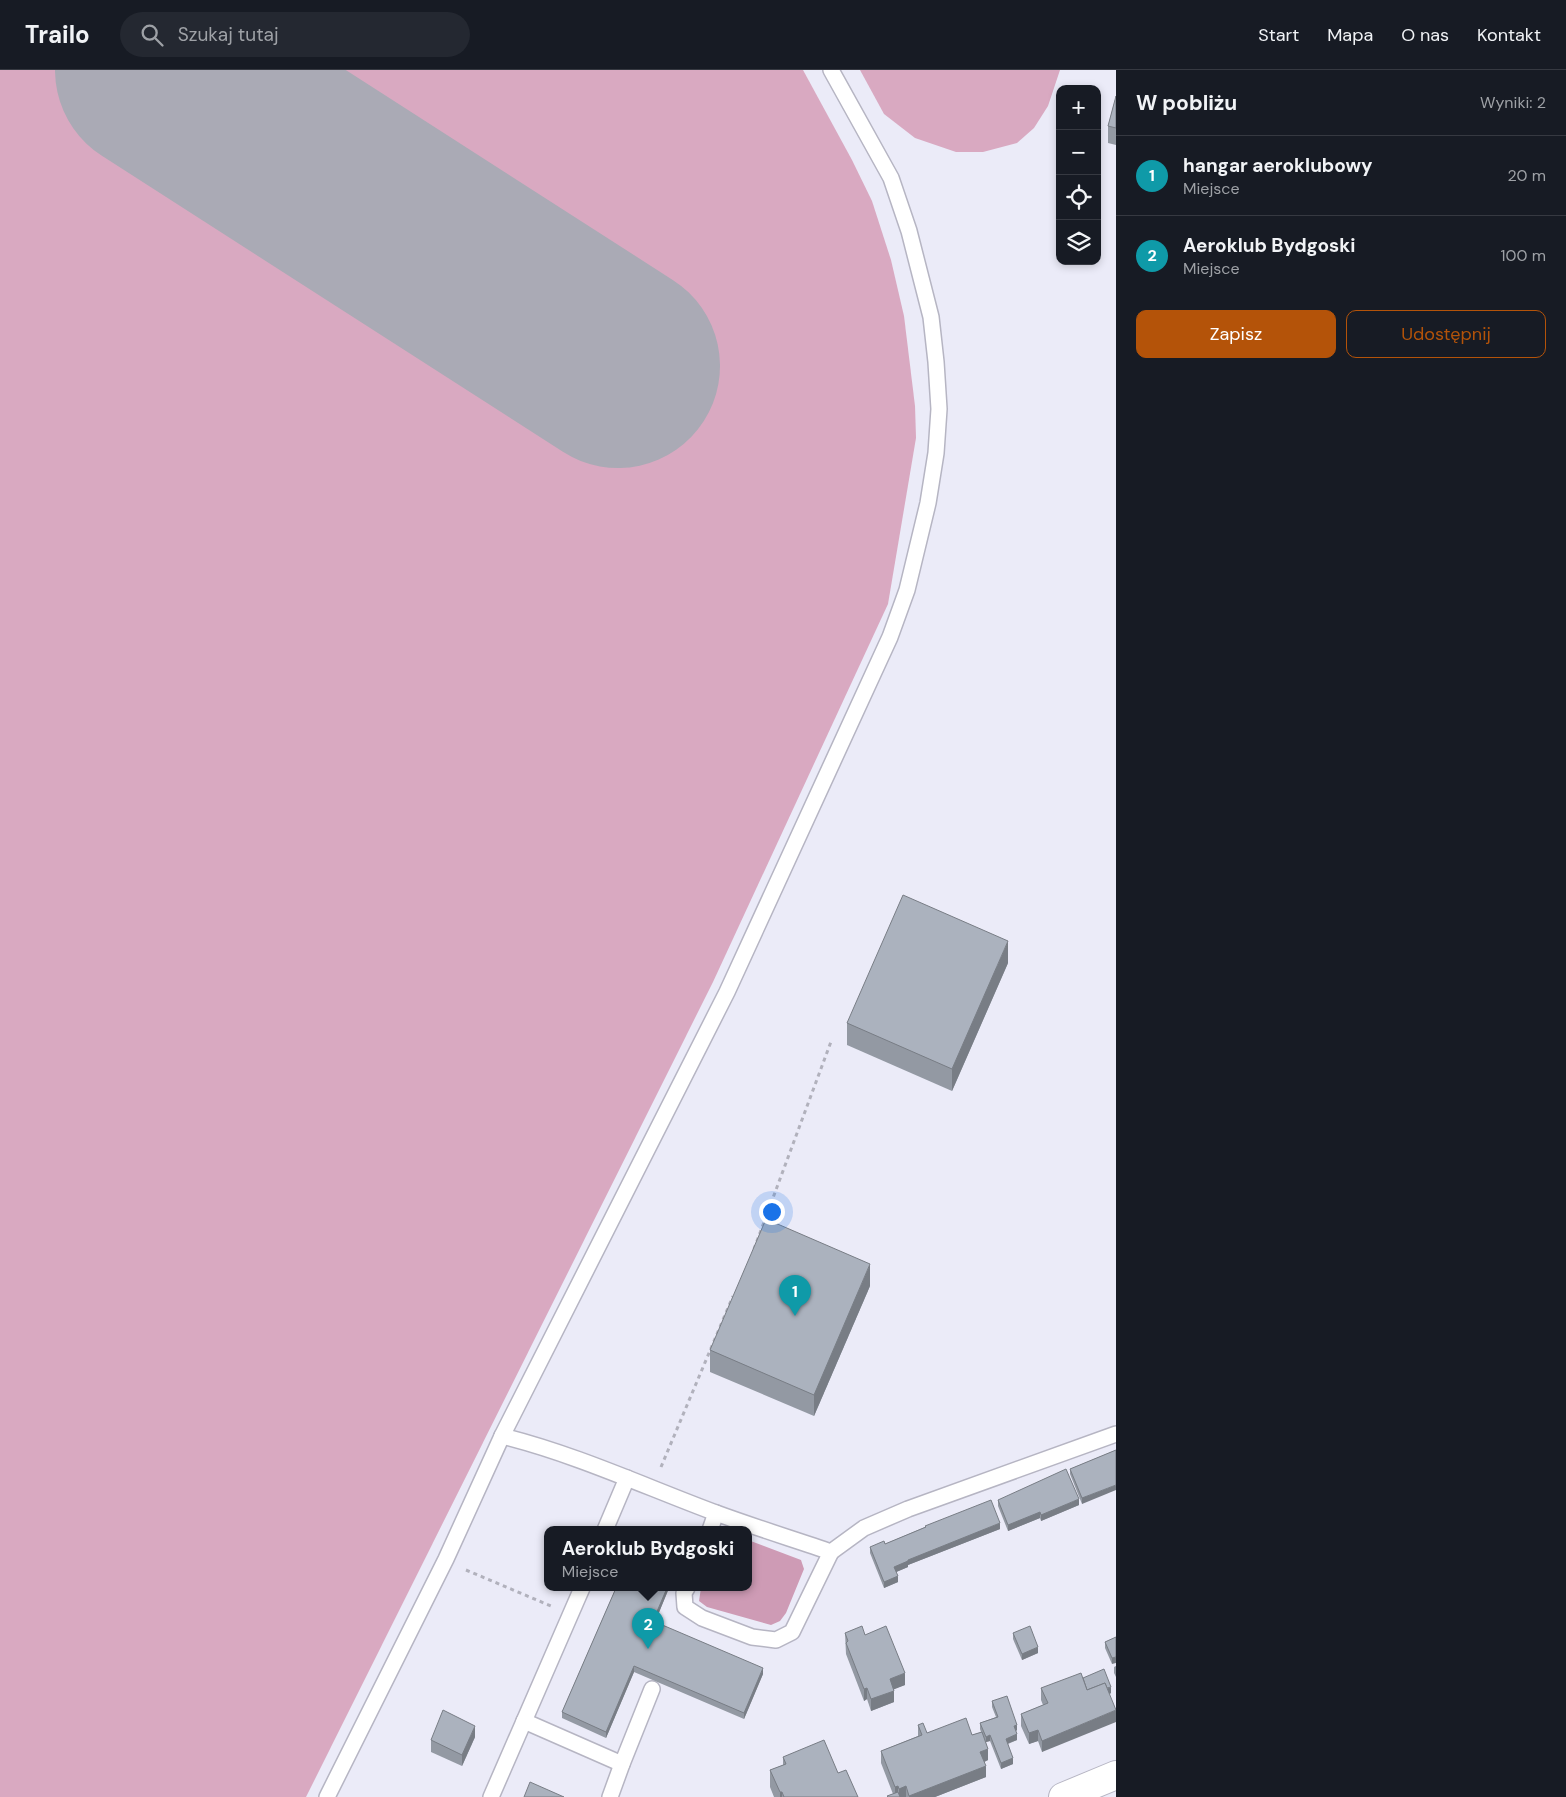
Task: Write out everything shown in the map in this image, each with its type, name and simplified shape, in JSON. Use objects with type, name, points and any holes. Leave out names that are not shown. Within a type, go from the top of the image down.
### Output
[{"type":"street","points":[[1063,1797],[1116,1775]]},
{"type":"lane","points":[[328,1797],[446,1559],[502,1436],[727,992],[890,637],[907,590],[928,503],[936,453],[939,409],[931,317],[909,231],[891,178],[832,70]]},
{"type":"lane","points":[[685,1591],[685,1607],[702,1618],[752,1637],[776,1640],[792,1632],[832,1552],[864,1528],[908,1509],[1116,1434]]},
{"type":"lane","points":[[502,1436],[521,1440],[627,1478],[716,1513],[832,1552]]},
{"type":"lane","points":[[607,1526],[627,1478]]},
{"type":"lane","points":[[711,1526],[716,1513]]},
{"type":"lane","points":[[492,1797],[581,1591]]},
{"type":"lane","points":[[610,1797],[652,1689]]},
{"type":"lane","points":[[524,1721],[622,1764]]},
{"type":"path","points":[[754,1249],[832,1039]]},
{"type":"path","points":[[659,1473],[734,1294]]},
{"type":"path","points":[[446,1559],[462,1568],[571,1614]]},
{"type":"shaded area","points":[[0,70],[803,70],[872,201],[891,260],[904,316],[915,406],[916,438],[888,604],[713,982],[306,1797],[0,1797]]},
{"type":"shaded area","points":[[860,70],[1060,70],[1048,106],[1034,128],[1017,143],[983,152],[956,152],[915,138],[884,114]]},
{"type":"shaded area","points":[[752,1542],[801,1560],[804,1569],[786,1613],[780,1621],[771,1625],[707,1607],[699,1601],[701,1591],[752,1591]]},
{"type":"building","points":[[1116,96],[1116,128],[1108,126]]},
{"type":"building","points":[[903,895],[1008,941],[952,1069],[847,1023]]},
{"type":"building","points":[[766,1219],[870,1264],[814,1395],[710,1350]]},
{"type":"building","points":[[1116,1450],[1116,1485],[1082,1498],[1070,1469]]},
{"type":"building","points":[[1066,1469],[1079,1499],[1041,1515],[1040,1512],[1008,1525],[998,1500]]},
{"type":"building","points":[[991,1500],[1000,1523],[894,1567],[898,1576],[884,1582],[870,1547],[884,1541],[885,1544]]},
{"type":"building","points":[[615,1591],[666,1591],[653,1621],[763,1668],[744,1713],[634,1666],[606,1732],[562,1712]]},
{"type":"building","points":[[862,1626],[865,1635],[886,1626],[905,1673],[890,1679],[894,1691],[871,1699],[867,1688],[864,1689],[846,1643],[848,1641],[845,1633]]},
{"type":"building","points":[[1030,1626],[1038,1647],[1022,1654],[1013,1633]]},
{"type":"building","points":[[1116,1637],[1116,1657],[1112,1658],[1105,1642]]},
{"type":"building","points":[[1104,1669],[1111,1687],[1107,1688],[1105,1683],[1087,1690],[1083,1678]]},
{"type":"building","points":[[1081,1673],[1087,1690],[1105,1683],[1116,1710],[1042,1741],[1038,1730],[1029,1733],[1021,1714],[1048,1703],[1041,1688]]},
{"type":"building","points":[[1007,1696],[1017,1725],[1014,1726],[1017,1734],[1006,1739],[1013,1758],[1001,1763],[990,1735],[986,1737],[980,1723],[998,1717],[992,1701]]},
{"type":"building","points":[[443,1710],[475,1726],[462,1755],[431,1740]]},
{"type":"building","points":[[966,1718],[972,1735],[982,1732],[988,1749],[980,1752],[986,1766],[909,1796],[906,1786],[899,1789],[898,1786],[895,1787],[881,1751],[922,1735],[918,1725],[923,1723],[927,1733]]},
{"type":"building","points":[[824,1740],[838,1773],[846,1770],[858,1797],[784,1797],[770,1770],[786,1764],[783,1757]]},
{"type":"building","points":[[530,1782],[564,1797],[524,1797]]},
{"type":"building","points":[[898,1792],[900,1797],[887,1796]]},
{"type":"runway","points":[[157,70],[618,366]]},
{"type":"place","name":"hangar aeroklubowy","points":[[795,1316]]},
{"type":"place","name":"Aeroklub Bydgoski","points":[[648,1649]]}]
